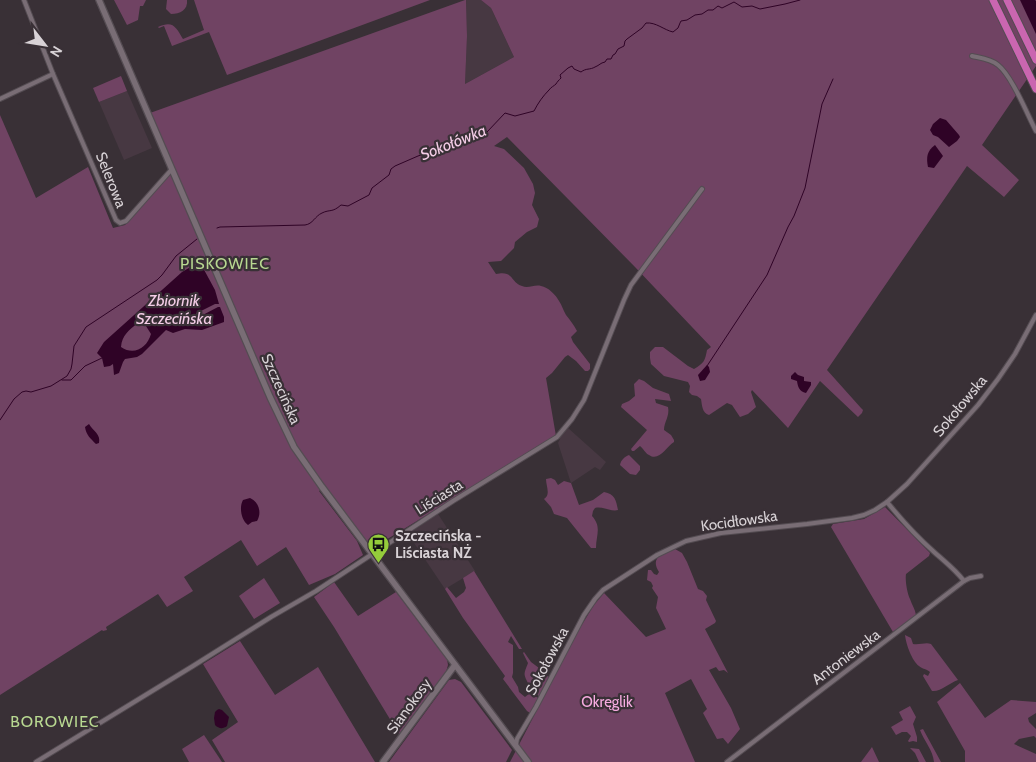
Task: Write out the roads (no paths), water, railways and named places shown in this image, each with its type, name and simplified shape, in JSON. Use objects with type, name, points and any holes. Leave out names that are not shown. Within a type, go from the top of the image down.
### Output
[{"type":"highway","points":[[993,0],[1036,89]]},
{"type":"highway","points":[[1007,0],[1036,60]]},
{"type":"main road","name":"Szczecińska","points":[[99,0],[270,397],[294,446],[312,474],[528,762]]},
{"type":"main road","name":"Sianokosy","points":[[383,762],[455,665]]},
{"type":"street","name":"Selerowa","points":[[24,0],[112,214],[118,222],[126,221],[172,169]]},
{"type":"street","points":[[972,56],[991,60],[998,64],[1011,82],[1036,131]]},
{"type":"street","points":[[0,99],[53,74]]},
{"type":"street","name":"Liściasta","points":[[36,762],[271,616],[316,591],[468,492],[551,441],[561,432],[584,400],[631,285],[702,190]]},
{"type":"street","name":"Sokołowska","points":[[887,502],[913,478],[992,388],[1015,354],[1036,315]]},
{"type":"street","points":[[887,502],[964,581]]},
{"type":"street","name":"Kocidłowska","points":[[603,590],[657,555],[686,541],[721,533],[852,518],[869,513],[887,502]]},
{"type":"street","name":"Antoniewska","points":[[727,762],[964,581],[981,576]]},
{"type":"street","name":"Sokołowska","points":[[516,745],[584,615],[603,590]]},
{"type":"water","points":[[1020,0],[1036,1],[1036,34]]},
{"type":"water","points":[[940,118],[946,120],[960,137],[949,147],[933,135],[930,130],[933,124]]},
{"type":"water","points":[[935,145],[943,156],[934,168],[928,167],[928,154]]},
{"type":"water","name":"Zbiornik Szczecińska","points":[[194,265],[202,266],[215,290],[219,304],[196,313],[196,316],[199,317],[220,307],[224,322],[202,330],[185,329],[173,333],[166,330],[142,354],[125,359],[119,373],[114,375],[113,364],[104,367],[102,358],[97,353],[104,342],[182,272]],"holes":[[[138,323],[146,326],[151,334],[143,347],[135,351],[126,350],[121,347],[126,333]]]},
{"type":"water","points":[[707,365],[710,372],[705,380],[700,381],[698,375]]},
{"type":"water","points":[[795,372],[804,377],[804,381],[811,382],[806,393],[799,389],[797,381],[791,379]]},
{"type":"water","points":[[89,424],[98,435],[99,443],[96,444],[88,435],[85,427]]},
{"type":"water","points":[[250,498],[257,505],[259,515],[257,521],[248,525],[242,517],[241,506],[243,500]]},
{"type":"water","points":[[219,709],[229,717],[227,726],[222,728],[215,725],[215,712]]},
{"type":"waterway","name":"Sokołówka","points":[[217,228],[305,225],[322,213],[341,205],[348,206],[369,195],[372,188],[389,175],[391,169],[395,166],[441,148],[444,144],[469,138],[472,133],[487,132],[505,113],[515,116],[534,111],[539,102],[561,78],[560,75],[568,68],[572,66],[581,72],[597,66],[607,59],[611,59],[618,49],[624,46],[625,41],[646,23],[673,32],[678,28],[681,21],[708,10],[713,10],[718,6],[722,8],[734,2],[742,7],[752,6],[760,9],[800,0]]},
{"type":"waterway","points":[[707,366],[767,275],[794,216],[805,188],[822,104],[833,79]]},
{"type":"waterway","name":"Sokołówka","points":[[0,420],[14,399],[22,392],[31,392],[51,386],[67,376],[71,369],[74,346],[86,327],[157,280],[176,256],[197,239]]},
{"type":"waterway","points":[[62,380],[71,380],[85,366],[102,358]]},
{"type":"place","name":"Szczecińska - Liściasta NŻ","points":[[379,564]]},
{"type":"district","name":"PISKOWIEC","points":[[225,263]]},
{"type":"district","name":"BOROWIEC","points":[[55,721]]},
{"type":"park label","name":"Okręglik","points":[[607,702]]}]
